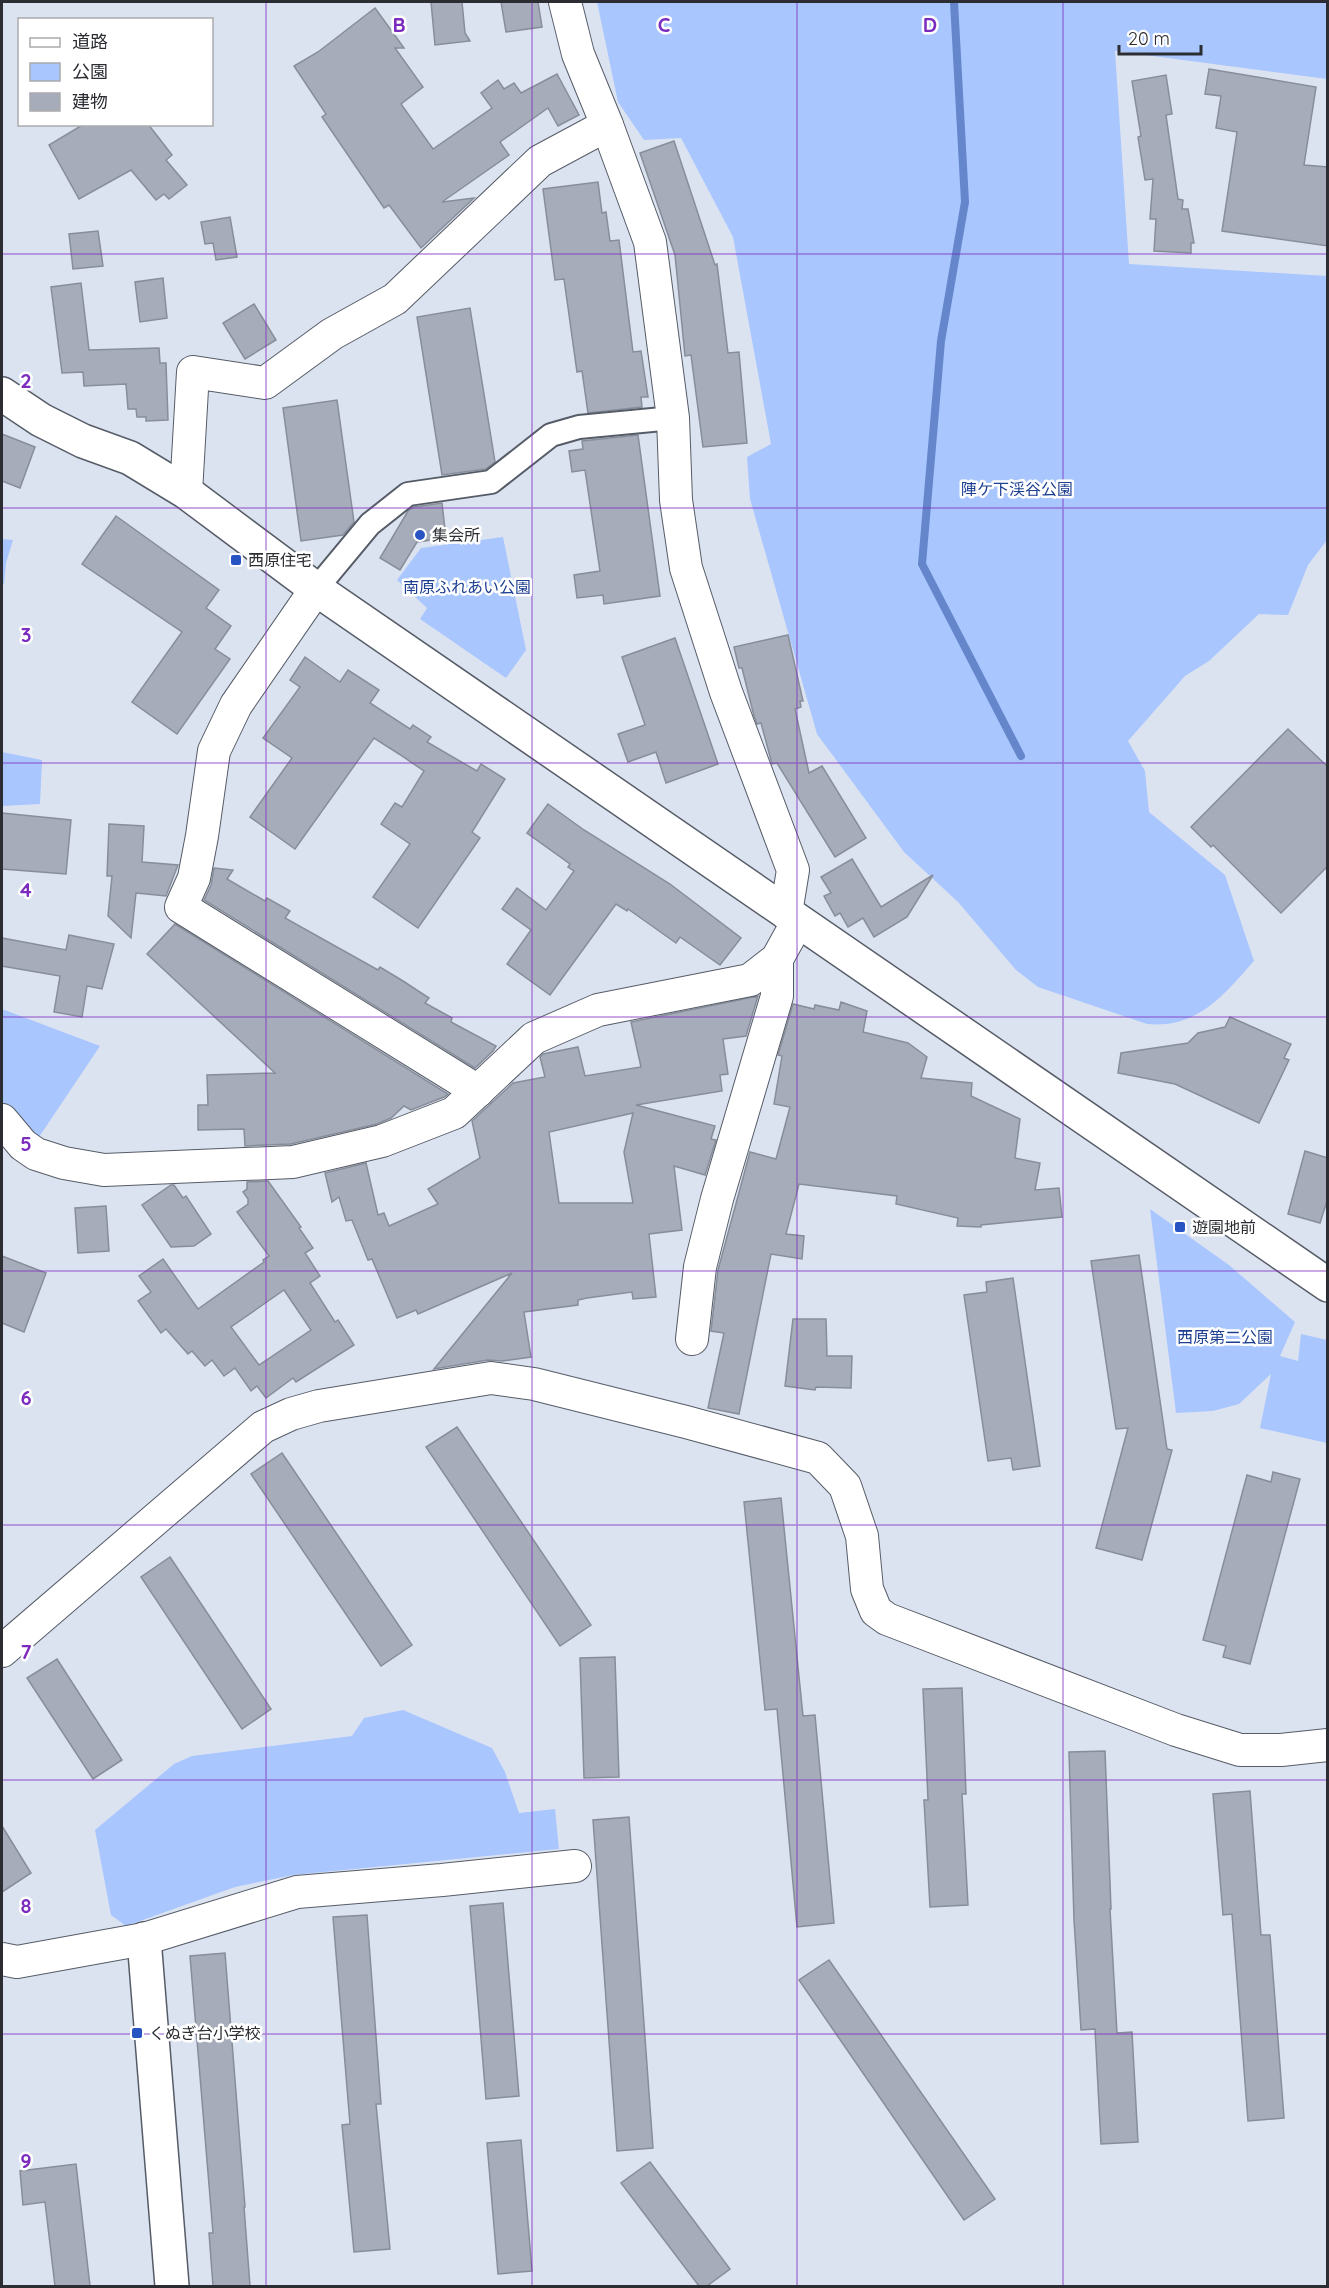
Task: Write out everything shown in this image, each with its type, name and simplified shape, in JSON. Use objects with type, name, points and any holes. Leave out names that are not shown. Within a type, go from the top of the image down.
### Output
[{"type":"street","points":[[565,2],[578,54],[650,242],[673,418],[676,500],[686,568],[726,692],[793,870],[792,917],[777,959],[777,996],[703,1256],[692,1339]]},
{"type":"street","points":[[186,492],[193,372],[265,383],[332,334],[394,298],[540,161],[607,125]]},
{"type":"street","points":[[2,394],[41,420],[83,441],[130,458],[186,492],[316,589],[1328,1285]]},
{"type":"street","points":[[478,1091],[181,907],[194,878],[214,751],[236,705],[316,589],[370,524],[408,494],[491,482],[551,435],[579,427],[673,418]]},
{"type":"street","points":[[2,1120],[23,1145],[36,1154],[64,1163],[104,1170],[293,1162],[382,1141],[443,1119],[454,1113],[534,1038],[576,1020],[598,1011],[750,980],[777,959]]},
{"type":"street","points":[[2,1651],[263,1426],[291,1414],[319,1406],[491,1378],[534,1384],[818,1458],[845,1486],[862,1536],[867,1589],[876,1611],[887,1619],[1176,1730],[1240,1750],[1281,1750],[1328,1745]]},
{"type":"street","points":[[2,1959],[17,1962],[144,1939],[297,1892],[575,1866]]},
{"type":"street","points":[[144,1939],[172,2286]]},
{"type":"green space","name":"陣ケ下渓谷公園","points":[[597,2],[1327,2],[1327,79],[1115,51],[1129,264],[1327,276],[1327,540],[1308,565],[1288,615],[1259,614],[1209,661],[1185,676],[1128,741],[1145,771],[1149,812],[1225,875],[1254,961],[1220,997],[1195,1015],[1165,1024],[1147,1024],[1038,987],[1016,970],[958,902],[904,852],[817,734],[750,499],[747,457],[771,444],[733,237],[681,138],[644,140],[618,102]]},
{"type":"green space","name":"南原ふれあい公園","points":[[503,537],[526,650],[506,678],[420,619],[427,608],[397,580],[421,548]]},
{"type":"green space","points":[[2,539],[13,540],[6,563],[4,584],[2,584]]},
{"type":"green space","points":[[2,752],[42,760],[40,804],[2,806]]},
{"type":"green space","points":[[2,1009],[100,1046],[35,1143],[2,1109]]},
{"type":"green space","name":"西原第二公園","points":[[1150,1209],[1229,1265],[1295,1322],[1280,1356],[1298,1361],[1301,1334],[1327,1340],[1327,1443],[1260,1428],[1271,1374],[1239,1404],[1213,1411],[1176,1413]]},
{"type":"green space","points":[[403,1710],[492,1748],[505,1772],[519,1813],[555,1809],[559,1849],[293,1875],[235,1887],[126,1926],[111,1915],[95,1830],[174,1764],[192,1756],[352,1736],[364,1718]]},
{"type":"building","points":[[431,2],[462,2],[465,33],[470,41],[435,45]]},
{"type":"building","points":[[501,2],[538,2],[542,27],[506,32]]},
{"type":"building","points":[[375,8],[404,48],[395,48],[423,87],[401,104],[433,149],[492,108],[481,93],[498,80],[504,89],[514,83],[521,93],[557,74],[579,115],[558,126],[548,108],[500,142],[509,155],[442,202],[474,198],[421,248],[389,205],[384,208],[322,117],[326,114],[294,66],[318,52]]},
{"type":"building","points":[[1209,69],[1316,87],[1304,165],[1328,167],[1328,246],[1222,231],[1237,132],[1216,128],[1221,96],[1205,94]]},
{"type":"building","points":[[1166,75],[1172,114],[1166,115],[1178,199],[1183,200],[1182,209],[1188,209],[1194,243],[1191,243],[1191,253],[1154,251],[1156,219],[1150,219],[1153,179],[1145,180],[1132,81]]},
{"type":"building","points":[[81,126],[150,126],[172,155],[166,160],[187,185],[169,199],[164,194],[156,200],[131,170],[79,199],[49,145]]},
{"type":"building","points":[[674,141],[715,265],[717,264],[728,353],[739,352],[747,443],[703,447],[691,355],[685,356],[675,255],[640,153]]},
{"type":"building","points":[[598,182],[602,213],[606,212],[610,241],[619,240],[633,352],[641,351],[648,397],[641,397],[642,407],[588,413],[582,371],[577,372],[564,279],[555,280],[543,189]]},
{"type":"building","points":[[230,217],[237,257],[216,260],[213,243],[205,244],[201,222]]},
{"type":"building","points":[[98,231],[103,266],[73,269],[69,234]]},
{"type":"building","points":[[163,278],[167,318],[140,322],[135,282]]},
{"type":"building","points":[[81,283],[89,350],[159,348],[160,363],[166,363],[168,420],[146,421],[146,417],[137,417],[136,409],[128,409],[126,384],[84,386],[83,372],[62,373],[51,287]]},
{"type":"building","points":[[254,304],[276,340],[245,359],[223,323]]},
{"type":"building","points":[[470,308],[495,462],[486,469],[442,475],[417,317]]},
{"type":"building","points":[[337,400],[354,522],[343,535],[301,541],[283,408]]},
{"type":"building","points":[[2,434],[35,447],[20,488],[2,481]]},
{"type":"building","points":[[638,435],[660,596],[604,604],[603,595],[577,598],[574,575],[600,571],[585,470],[572,472],[569,451],[583,449],[582,441]]},
{"type":"building","name":"集会所","points":[[442,503],[446,538],[417,542],[400,570],[380,558],[408,511],[414,507]]},
{"type":"building","points":[[116,516],[219,590],[206,608],[231,626],[215,649],[230,659],[177,734],[132,702],[182,632],[82,564]]},
{"type":"building","points":[[788,635],[803,701],[800,701],[801,707],[795,709],[809,773],[822,766],[866,838],[835,857],[777,763],[772,764],[761,723],[757,724],[754,716],[742,668],[739,668],[734,647]]},
{"type":"building","points":[[675,638],[718,764],[666,783],[656,752],[628,762],[618,734],[645,725],[622,657]]},
{"type":"building","points":[[305,657],[340,682],[348,670],[379,690],[370,703],[410,729],[413,725],[431,737],[427,742],[477,771],[481,764],[505,779],[472,832],[480,838],[418,928],[373,897],[410,844],[381,824],[395,803],[402,807],[424,771],[399,754],[374,738],[295,849],[250,817],[292,758],[263,738],[300,687],[290,680]]},
{"type":"building","points":[[1288,729],[1328,767],[1328,866],[1281,913],[1213,845],[1211,847],[1191,827]]},
{"type":"building","points":[[548,804],[584,830],[670,884],[741,938],[720,965],[680,937],[676,943],[628,909],[627,911],[616,904],[550,995],[507,964],[531,930],[502,909],[517,888],[546,910],[574,871],[568,867],[570,864],[527,833]]},
{"type":"building","points":[[2,813],[71,820],[66,874],[2,869]]},
{"type":"building","points":[[109,824],[144,826],[142,862],[178,865],[166,896],[136,893],[131,938],[108,916],[112,876],[107,876]]},
{"type":"building","points":[[852,859],[881,907],[933,875],[907,917],[874,937],[863,918],[848,927],[840,913],[835,916],[824,896],[831,893],[821,877]]},
{"type":"building","points":[[214,868],[233,870],[227,879],[265,901],[267,898],[290,911],[285,918],[378,970],[380,967],[429,998],[425,1003],[452,1018],[451,1022],[496,1046],[493,1051],[475,1068],[204,900],[211,885]]},
{"type":"building","points":[[175,924],[448,1094],[411,1110],[404,1106],[391,1118],[377,1124],[291,1144],[245,1146],[244,1129],[198,1130],[198,1105],[208,1105],[207,1075],[275,1073],[147,954]]},
{"type":"building","points":[[69,935],[114,944],[102,989],[87,986],[82,1017],[54,1012],[60,976],[2,966],[2,938],[66,950]]},
{"type":"building","points":[[758,996],[746,1036],[723,1039],[728,1074],[720,1075],[722,1091],[636,1105],[715,1126],[711,1139],[716,1140],[705,1175],[674,1166],[682,1230],[649,1234],[656,1297],[633,1299],[632,1292],[578,1300],[578,1305],[524,1312],[531,1357],[502,1361],[488,1360],[434,1369],[512,1273],[418,1314],[416,1310],[397,1318],[372,1259],[368,1260],[352,1220],[346,1221],[339,1197],[332,1202],[325,1173],[366,1163],[378,1215],[384,1213],[389,1226],[438,1204],[428,1189],[480,1158],[472,1121],[513,1083],[545,1077],[540,1057],[543,1054],[578,1047],[585,1076],[641,1067],[631,1022]],"holes":[[[633,1113],[624,1152],[633,1203],[559,1203],[549,1132]]]},
{"type":"building","points":[[841,1002],[867,1011],[863,1032],[908,1043],[927,1057],[921,1078],[972,1083],[971,1096],[1020,1119],[1015,1158],[1040,1163],[1035,1190],[1059,1188],[1062,1217],[981,1225],[981,1227],[957,1226],[958,1218],[896,1204],[897,1196],[799,1184],[786,1234],[804,1236],[802,1259],[771,1254],[739,1414],[708,1408],[724,1333],[711,1331],[718,1270],[750,1152],[776,1159],[790,1107],[774,1104],[782,1056],[778,1055],[793,1004],[814,1009],[815,1005],[839,1010]]},
{"type":"building","points":[[1230,1017],[1291,1044],[1284,1058],[1289,1060],[1259,1123],[1175,1084],[1118,1073],[1121,1053],[1188,1043],[1198,1033],[1225,1027]]},
{"type":"building","points":[[1305,1151],[1328,1158],[1328,1198],[1320,1223],[1288,1214]]},
{"type":"building","points":[[268,1181],[301,1227],[299,1228],[313,1248],[305,1253],[320,1276],[310,1283],[335,1322],[338,1320],[354,1345],[296,1382],[293,1378],[266,1398],[257,1386],[251,1391],[235,1368],[224,1376],[212,1360],[205,1366],[192,1351],[188,1354],[166,1329],[161,1333],[138,1301],[151,1292],[139,1276],[163,1259],[198,1309],[264,1262],[263,1260],[269,1256],[237,1212],[248,1204],[248,1199],[243,1192],[247,1189],[247,1182]],"holes":[[[284,1290],[311,1330],[259,1365],[231,1327]]]},
{"type":"building","points":[[174,1185],[183,1198],[186,1196],[211,1234],[194,1246],[171,1247],[142,1205]]},
{"type":"building","points":[[106,1206],[109,1251],[78,1253],[75,1208]]},
{"type":"building","points":[[1139,1255],[1167,1449],[1172,1450],[1142,1560],[1096,1548],[1128,1428],[1116,1429],[1091,1261]]},
{"type":"building","points":[[2,1256],[46,1273],[24,1332],[2,1323]]},
{"type":"building","points":[[1013,1278],[1040,1466],[1013,1470],[1011,1458],[988,1461],[964,1295],[987,1292],[986,1282]]},
{"type":"building","points":[[793,1319],[826,1319],[827,1356],[852,1356],[851,1388],[816,1387],[815,1390],[785,1386]]},
{"type":"building","points":[[457,1427],[591,1625],[560,1646],[426,1447]]},
{"type":"building","points":[[282,1453],[412,1645],[381,1666],[251,1474]]},
{"type":"building","points":[[1273,1472],[1300,1479],[1250,1664],[1223,1657],[1226,1646],[1203,1640],[1247,1475],[1271,1482]]},
{"type":"building","points":[[781,1498],[803,1716],[815,1715],[834,1923],[797,1927],[777,1709],[765,1710],[744,1502]]},
{"type":"building","points":[[170,1557],[271,1709],[242,1729],[141,1577]]},
{"type":"building","points":[[615,1657],[619,1777],[584,1778],[580,1658]]},
{"type":"building","points":[[57,1659],[122,1760],[93,1779],[27,1678]]},
{"type":"building","points":[[962,1688],[966,1794],[962,1794],[968,1905],[930,1907],[924,1800],[928,1800],[923,1689]]},
{"type":"building","points":[[1105,1751],[1117,2033],[1132,2032],[1138,2142],[1101,2144],[1095,2029],[1081,2030],[1074,1920],[1069,1752]]},
{"type":"building","points":[[1250,1791],[1261,1935],[1270,1935],[1284,2118],[1248,2121],[1232,1914],[1223,1915],[1213,1794]]},
{"type":"building","points":[[629,1817],[653,2148],[617,2151],[593,1820]]},
{"type":"building","points":[[2,1826],[31,1873],[2,1892]]},
{"type":"building","points":[[503,1903],[519,2096],[486,2099],[470,1906]]},
{"type":"building","points":[[367,1915],[381,2104],[376,2104],[390,2249],[354,2252],[342,2125],[350,2124],[333,1917]]},
{"type":"building","points":[[225,1953],[250,2286],[213,2286],[209,2233],[213,2233],[190,1956]]},
{"type":"building","points":[[829,1960],[995,2199],[964,2220],[799,1980]]},
{"type":"building","points":[[521,2140],[532,2271],[498,2274],[487,2143]]},
{"type":"building","points":[[650,2162],[730,2269],[707,2286],[699,2286],[621,2183]]},
{"type":"building","points":[[76,2164],[90,2286],[55,2286],[45,2202],[23,2205],[20,2171]]},
{"type":"waterway","points":[[954,2],[965,202],[941,341],[922,564],[1021,756]]},
{"type":"place","name":"集会所","points":[[420,535]]},
{"type":"place","name":"西原住宅","points":[[236,560]]},
{"type":"place","name":"遊園地前","points":[[1180,1227]]},
{"type":"place","name":"くぬぎ台小学校","points":[[137,2033]]}]
